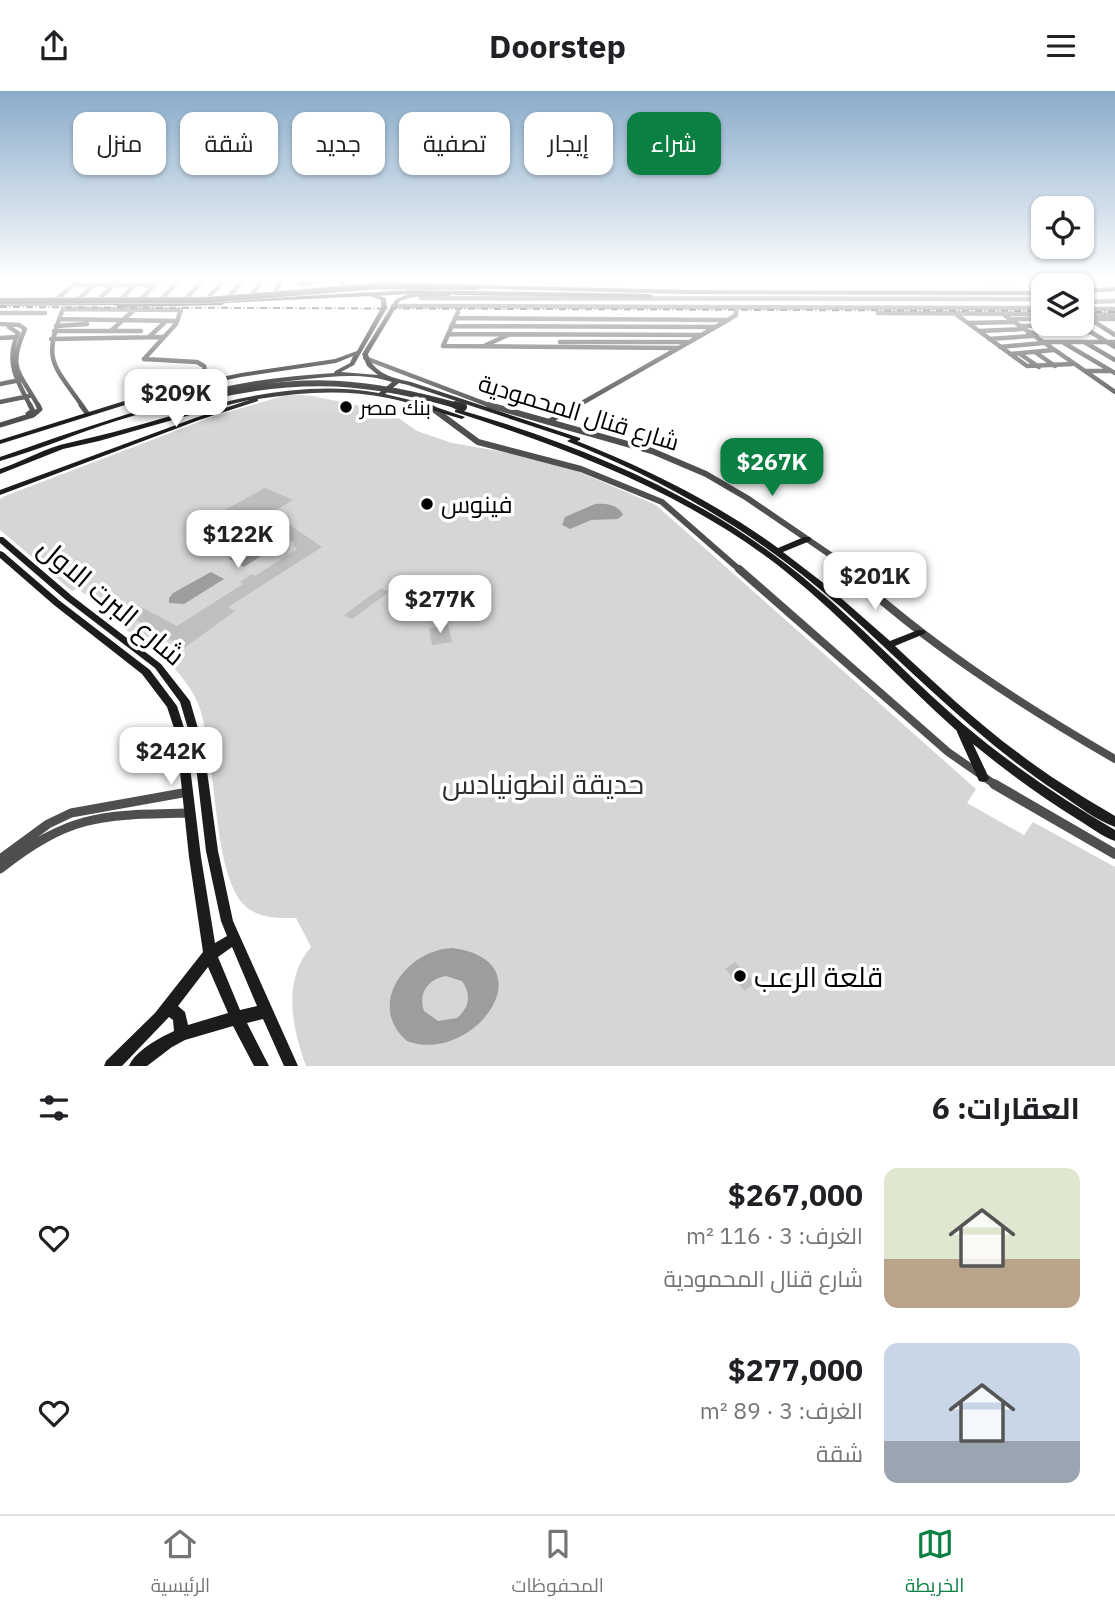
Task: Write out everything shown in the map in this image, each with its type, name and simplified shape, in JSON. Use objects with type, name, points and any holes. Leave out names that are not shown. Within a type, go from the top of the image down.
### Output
[{"type":"main road","points":[[362,355],[376,326]]},
{"type":"main road","points":[[310,390],[305,385],[306,382],[348,368],[362,355],[381,326]]},
{"type":"main road","points":[[362,355],[372,369],[395,381],[395,384],[377,394]]},
{"type":"main road","points":[[0,442],[139,397],[207,381],[362,355]]},
{"type":"main road","points":[[40,447],[91,427],[212,392],[293,378],[358,374],[418,386],[563,433],[696,499],[778,551],[822,586],[1005,750],[1115,822]]},
{"type":"main road","points":[[0,493],[207,415],[291,391],[298,387],[299,381],[293,378]]},
{"type":"main road","points":[[0,459],[210,399],[271,389],[340,385],[392,392],[460,409],[604,454]]},
{"type":"main road","points":[[397,398],[394,396],[397,392],[418,386]]},
{"type":"main road","points":[[59,448],[229,400],[310,390],[377,394],[397,398],[610,464]]},
{"type":"main road","points":[[0,472],[59,448],[210,399]]},
{"type":"main road","points":[[460,409],[610,464],[693,505],[770,557],[835,609],[960,727],[1044,791],[1115,836]]},
{"type":"main road","points":[[16,437],[91,427]]},
{"type":"main road","points":[[778,551],[807,538]]},
{"type":"main road","name":"شارع البرت الاول","points":[[0,539],[32,575]]},
{"type":"main road","name":"شارع البرت الاول","points":[[0,554],[170,678],[191,713],[199,749],[212,851],[227,921],[291,1066]]},
{"type":"main road","points":[[889,646],[922,632]]},
{"type":"main road","name":"شارع البرت الاول","points":[[118,642],[155,681],[172,706],[181,734],[210,954],[237,1019],[262,1066]]},
{"type":"main road","points":[[960,727],[983,778]]},
{"type":"main road","points":[[111,1066],[169,1008],[210,954],[235,938]]},
{"type":"main road","points":[[169,1008],[180,1017],[181,1033]]},
{"type":"main road","points":[[135,1066],[159,1045],[181,1033],[265,1011]]},
{"type":"street","points":[[2,326],[15,328],[18,333],[9,348],[7,359],[28,395],[40,409]]},
{"type":"street","points":[[6,326],[24,327],[26,330],[14,359],[19,380]]},
{"type":"street","points":[[56,326],[51,339],[51,362],[88,413]]},
{"type":"street","points":[[55,329],[77,326]]},
{"type":"street","points":[[75,338],[86,326]]},
{"type":"street","points":[[97,330],[102,326]]},
{"type":"street","points":[[112,330],[117,326]]},
{"type":"street","points":[[124,330],[130,326]]},
{"type":"street","points":[[135,337],[148,326]]},
{"type":"street","points":[[149,337],[161,326]]},
{"type":"street","points":[[173,326],[144,359],[197,362],[204,366],[207,381]]},
{"type":"street","points":[[481,347],[531,326]]},
{"type":"street","points":[[971,326],[1032,367],[1074,364]]},
{"type":"street","points":[[1016,326],[1115,392]]},
{"type":"street","points":[[1100,326],[1115,335]]},
{"type":"street","points":[[690,342],[554,347],[481,347],[461,344],[443,346],[451,327],[716,327]]},
{"type":"street","points":[[554,347],[574,327]]},
{"type":"street","points":[[598,345],[604,327]]},
{"type":"street","points":[[635,327],[638,345]]},
{"type":"street","points":[[547,423],[716,327]]},
{"type":"street","points":[[979,331],[1031,327]]},
{"type":"street","points":[[55,329],[141,331]]},
{"type":"street","points":[[448,334],[702,335]]},
{"type":"street","points":[[989,339],[1030,334]]},
{"type":"street","points":[[1094,334],[1107,342]]},
{"type":"street","points":[[521,341],[528,335]]},
{"type":"street","points":[[542,340],[545,335]]},
{"type":"street","points":[[0,338],[23,337]]},
{"type":"street","points":[[99,344],[104,337]]},
{"type":"street","points":[[51,339],[163,337]]},
{"type":"street","points":[[559,342],[598,345]]},
{"type":"street","points":[[1000,347],[1042,342],[1115,344]]},
{"type":"street","points":[[1063,342],[1114,372]]},
{"type":"street","points":[[1084,342],[1115,360]]},
{"type":"street","points":[[638,345],[679,348]]},
{"type":"street","points":[[1010,354],[1054,350]]},
{"type":"street","points":[[1035,352],[1055,366]]},
{"type":"street","points":[[1019,353],[1039,367]]},
{"type":"street","name":"شارع قنال المحمودية","points":[[362,355],[469,399],[629,445],[688,465],[734,489],[841,563],[880,601],[1030,711],[1115,759]]},
{"type":"street","points":[[1084,371],[1114,372]]},
{"type":"street","points":[[0,384],[19,380]]},
{"type":"street","points":[[0,401],[28,395]]},
{"type":"street","points":[[28,395],[33,411]]},
{"type":"street","name":"شارع قنال المحمودية","points":[[432,408],[478,442],[581,469],[662,502],[916,727],[983,778],[1115,854]]},
{"type":"street","points":[[0,423],[40,409]]},
{"type":"street","points":[[0,423],[33,415],[40,409]]},
{"type":"street","points":[[0,859],[48,824],[71,814],[188,792]]},
{"type":"street","points":[[0,869],[33,844],[74,823],[140,815],[191,813]]},
{"type":"green space","name":"حديقة انطونيادس","points":[[289,394],[313,396],[384,411],[382,414],[397,417],[417,431],[452,443],[527,456],[575,470],[656,505],[976,789],[967,803],[1024,835],[1033,822],[1115,867],[1115,1066],[306,1066],[292,1005],[296,974],[311,947],[296,918],[260,915],[249,909],[236,894],[227,871],[221,843],[208,748],[196,699],[177,671],[165,659],[97,610],[100,605],[78,589],[72,591],[0,530],[0,499],[5,496],[212,417]]},
{"type":"shaded area","points":[[595,504],[612,505],[623,515],[618,519],[591,520],[570,529],[562,525],[565,517]]},
{"type":"shaded area","points":[[258,542],[272,549],[244,567],[229,559]]},
{"type":"shaded area","points":[[211,572],[224,579],[184,604],[169,603],[173,593]]},
{"type":"shaded area","points":[[453,948],[482,957],[496,972],[498,990],[491,1009],[476,1026],[455,1039],[432,1045],[407,1041],[395,1027],[390,1011],[391,996],[397,981],[407,968],[436,951]],"holes":[[[446,976],[462,981],[468,1001],[457,1018],[438,1021],[424,1011],[422,998],[426,988],[434,980]]]},
{"type":"building","points":[[265,488],[293,500],[272,513],[322,547],[228,607],[235,611],[184,648],[128,615],[141,607],[177,626],[243,584],[240,582],[252,574],[255,576],[297,549],[293,544],[295,543],[223,511]]},
{"type":"building","points":[[381,588],[389,592],[352,619],[344,615]]},
{"type":"building","points":[[448,625],[452,642],[432,645],[429,628]]},
{"type":"building","name":"قلعة الرعب","points":[[735,962],[755,983],[745,991],[725,969]]},
{"type":"place","name":"بنك مصر","points":[[346,407]]},
{"type":"place","name":"فينوس","points":[[427,504]]},
{"type":"place","name":"قلعة الرعب","points":[[740,976]]}]
